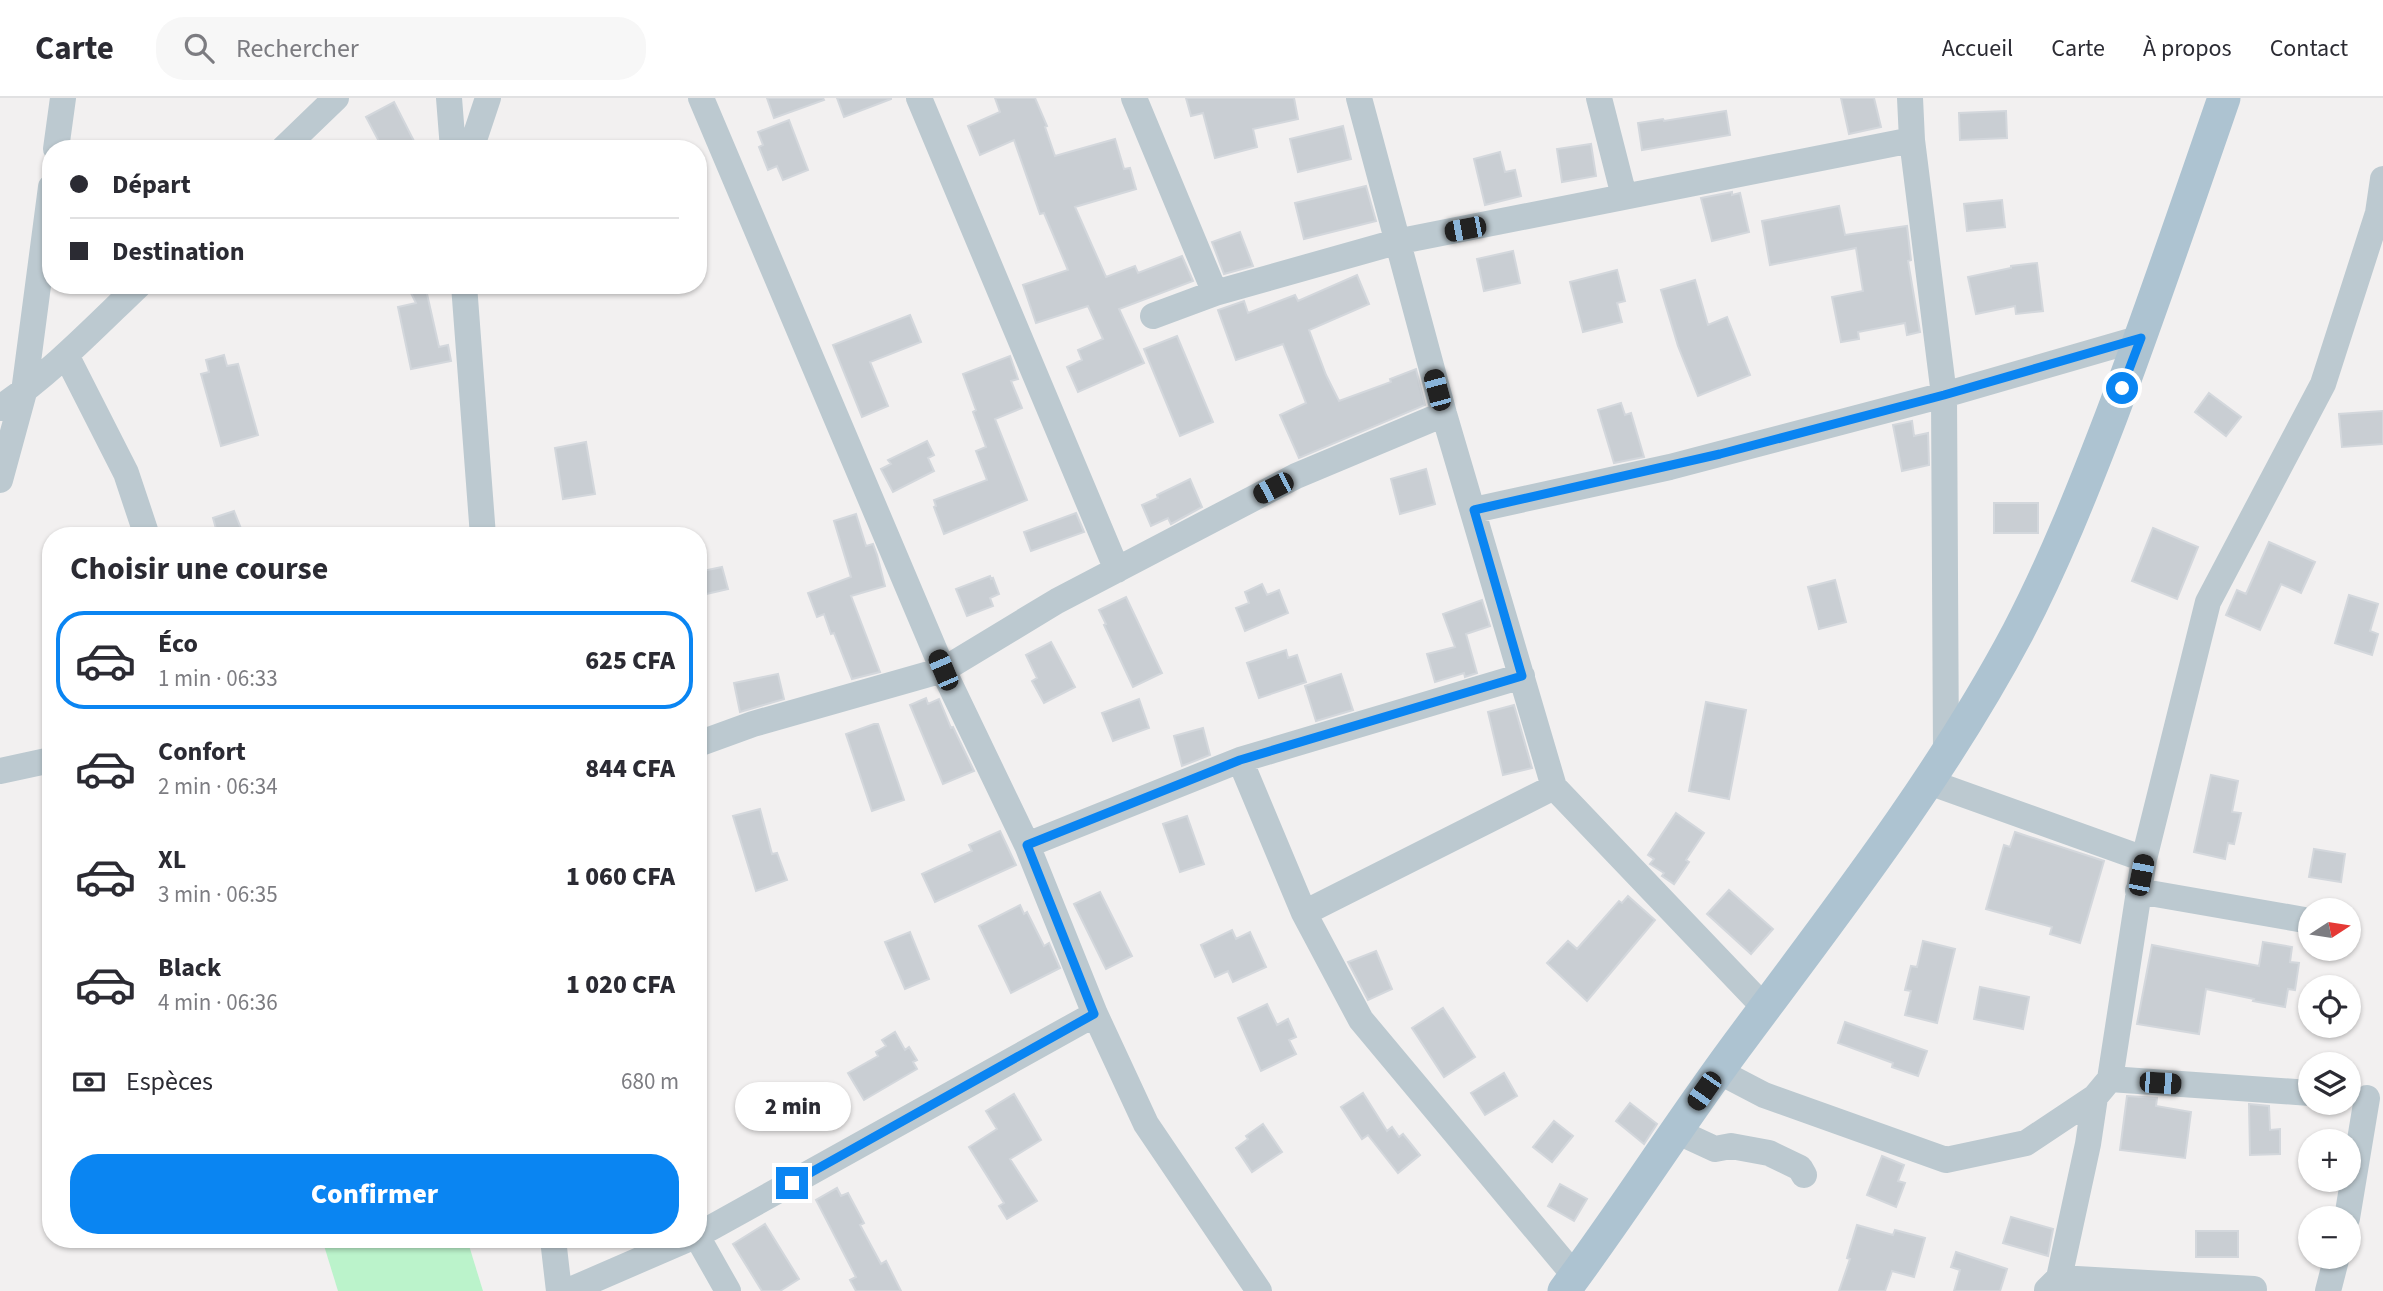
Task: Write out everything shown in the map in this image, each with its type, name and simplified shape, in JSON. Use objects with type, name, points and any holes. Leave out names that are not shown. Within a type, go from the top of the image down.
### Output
[{"type":"main road","points":[[1570,1283],[1718,1071],[1867,871],[1937,768],[2018,632],[2084,488],[2141,338],[2224,98]]},
{"type":"street","points":[[57,140],[63,98]]},
{"type":"street","points":[[292,140],[336,98]]},
{"type":"street","points":[[449,98],[452,140]]},
{"type":"street","points":[[474,140],[488,98]]},
{"type":"street","points":[[701,98],[943,670],[1027,845],[1094,1014],[1146,1124],[1255,1290]]},
{"type":"street","points":[[919,98],[1117,570]]},
{"type":"street","points":[[1133,98],[1215,293]]},
{"type":"street","points":[[1359,98],[1444,414],[1554,787],[1765,1008]]},
{"type":"street","points":[[1600,98],[1624,196]]},
{"type":"street","points":[[1910,98],[1912,140],[1944,395],[1937,768],[2144,859]]},
{"type":"street","points":[[1153,316],[1215,293],[1396,242],[1912,140]]},
{"type":"street","points":[[2254,1289],[2054,1286],[2103,1088],[2144,859],[2208,602],[2323,384],[2378,213],[2383,179]]},
{"type":"street","points":[[0,480],[24,392],[42,255]]},
{"type":"street","points":[[0,408],[24,392],[130,294]]},
{"type":"street","points":[[465,294],[482,527]]},
{"type":"street","points":[[1474,510],[1670,467],[1944,395],[2141,338]]},
{"type":"street","points":[[66,355],[126,474],[144,527]]},
{"type":"street","points":[[707,741],[753,724],[943,670],[1057,601],[1296,476],[1444,414]]},
{"type":"street","points":[[1027,845],[1240,760],[1522,676]]},
{"type":"street","points":[[1240,760],[1304,913],[1361,1020],[1570,1283]]},
{"type":"street","points":[[0,771],[42,762]]},
{"type":"street","points":[[1304,913],[1554,787]]},
{"type":"street","points":[[2138,891],[2298,919]]},
{"type":"street","points":[[707,1231],[1094,1014]]},
{"type":"street","points":[[1718,1071],[1764,1095],[1946,1160],[2026,1143],[2103,1088],[2298,1093]]},
{"type":"street","points":[[2349,1206],[2366,1097]]},
{"type":"street","points":[[1676,1131],[1715,1149],[1731,1146],[1769,1153],[1800,1168],[1804,1175]]},
{"type":"street","points":[[554,1248],[559,1291]]},
{"type":"street","points":[[568,1291],[667,1248]]},
{"type":"street","points":[[705,1248],[729,1291]]},
{"type":"street","points":[[2328,1291],[2334,1269]]},
{"type":"green space","points":[[325,1248],[470,1248],[483,1291],[338,1291]]},
{"type":"building","points":[[767,98],[823,98],[824,100],[774,118]]},
{"type":"building","points":[[837,98],[891,98],[891,99],[844,117]]},
{"type":"building","points":[[995,98],[1035,98],[1047,126],[1045,127],[1055,156],[1115,139],[1124,169],[1130,168],[1136,189],[1075,207],[1106,277],[1135,266],[1138,273],[1182,256],[1193,281],[1119,309],[1144,363],[1078,392],[1067,367],[1082,360],[1078,350],[1103,339],[1088,306],[1036,323],[1023,285],[1068,270],[1044,213],[1040,214],[1014,140],[980,155],[968,126],[1000,112]]},
{"type":"building","points":[[1186,98],[1294,98],[1298,119],[1253,129],[1257,147],[1215,158],[1203,113],[1191,116]]},
{"type":"building","points":[[1841,98],[1874,98],[1881,127],[1849,134]]},
{"type":"building","points":[[394,102],[413,140],[378,140],[366,117]]},
{"type":"building","points":[[1726,111],[1730,135],[1642,150],[1638,123]]},
{"type":"building","points":[[2006,111],[2007,138],[1960,140],[1959,113]]},
{"type":"building","points":[[789,120],[808,170],[783,180],[777,166],[768,170],[759,147],[763,145],[758,132]]},
{"type":"building","points":[[1343,126],[1351,159],[1298,172],[1290,139]]},
{"type":"building","points":[[1591,144],[1596,176],[1562,182],[1557,149]]},
{"type":"building","points":[[1500,152],[1505,172],[1515,170],[1521,196],[1485,205],[1474,159]]},
{"type":"building","points":[[1366,186],[1376,221],[1304,239],[1295,203]]},
{"type":"building","points":[[1732,192],[1732,195],[1740,193],[1749,232],[1712,241],[1701,198]]},
{"type":"building","points":[[2002,200],[2005,227],[1967,231],[1964,204]]},
{"type":"building","points":[[1839,206],[1845,235],[1907,226],[1911,260],[1908,261],[1920,332],[1907,335],[1905,323],[1858,332],[1859,339],[1841,342],[1832,297],[1863,291],[1856,248],[1770,265],[1762,221]]},
{"type":"building","points":[[1240,232],[1253,266],[1224,274],[1212,242]]},
{"type":"building","points":[[1513,251],[1520,283],[1484,291],[1477,259]]},
{"type":"building","points":[[2037,263],[2043,311],[2016,314],[2015,306],[1976,314],[1968,277],[2011,266]]},
{"type":"building","points":[[1617,270],[1625,301],[1617,303],[1622,322],[1583,332],[1570,282]]},
{"type":"building","points":[[1357,275],[1369,304],[1309,330],[1339,401],[1391,382],[1390,379],[1416,369],[1425,405],[1299,458],[1280,415],[1306,403],[1283,344],[1236,360],[1218,310],[1244,301],[1248,313],[1295,295],[1298,301]]},
{"type":"building","points":[[1695,280],[1708,325],[1727,317],[1750,375],[1698,396],[1678,346],[1661,290]]},
{"type":"building","points":[[412,294],[427,294],[439,347],[448,345],[451,361],[411,369],[398,307],[416,303]]},
{"type":"building","points":[[910,315],[921,342],[870,362],[888,406],[862,417],[833,345]]},
{"type":"building","points":[[1177,336],[1213,422],[1180,436],[1144,349]]},
{"type":"building","points":[[224,355],[227,366],[238,364],[258,435],[221,446],[201,374],[209,372],[206,360]]},
{"type":"building","points":[[1010,356],[1018,379],[1011,381],[1022,408],[995,419],[1027,500],[944,534],[934,500],[987,480],[976,451],[986,447],[963,374]]},
{"type":"building","points":[[2209,393],[2241,417],[2226,436],[2195,412]]},
{"type":"building","points":[[1621,403],[1625,415],[1631,413],[1644,457],[1614,463],[1598,410]]},
{"type":"building","points":[[2383,411],[2383,444],[2342,447],[2339,414]]},
{"type":"building","points":[[1912,421],[1914,436],[1928,433],[1929,465],[1902,471],[1893,425]]},
{"type":"building","points":[[927,441],[934,455],[928,458],[934,471],[893,492],[881,469],[891,464],[888,460]]},
{"type":"building","points":[[586,442],[595,494],[563,499],[555,448]]},
{"type":"building","points":[[1426,469],[1435,504],[1400,514],[1391,479]]},
{"type":"building","points":[[1190,479],[1202,507],[1171,524],[1168,518],[1151,526],[1142,505]]},
{"type":"building","points":[[1994,503],[2038,503],[2038,533],[1994,533]]},
{"type":"building","points":[[234,511],[240,527],[216,527],[213,518]]},
{"type":"building","points":[[1076,513],[1084,532],[1031,551],[1024,532]]},
{"type":"building","points":[[856,514],[866,546],[873,544],[885,586],[851,596],[880,672],[852,679],[834,633],[831,634],[824,614],[817,617],[808,593],[851,577],[834,521]]},
{"type":"building","points":[[2153,528],[2198,547],[2177,599],[2132,581]]},
{"type":"building","points":[[2269,542],[2315,562],[2301,593],[2281,584],[2260,630],[2226,615],[2237,590],[2246,594]]},
{"type":"building","points":[[722,567],[728,589],[707,594],[707,570]]},
{"type":"building","points":[[990,576],[999,594],[990,598],[993,606],[967,616],[956,589]]},
{"type":"building","points":[[1835,580],[1846,622],[1819,629],[1808,587]]},
{"type":"building","points":[[1262,584],[1267,595],[1279,590],[1288,613],[1245,631],[1236,608],[1249,603],[1245,592]]},
{"type":"building","points":[[2349,595],[2378,604],[2370,631],[2378,634],[2372,655],[2335,643]]},
{"type":"building","points":[[1126,597],[1162,673],[1133,687],[1099,610]]},
{"type":"building","points":[[1482,600],[1490,626],[1466,634],[1477,673],[1465,677],[1464,673],[1435,682],[1427,654],[1455,647],[1443,614]]},
{"type":"building","points":[[1051,642],[1075,687],[1044,703],[1032,681],[1037,678],[1026,655]]},
{"type":"building","points":[[1286,650],[1288,658],[1297,655],[1306,682],[1259,698],[1247,663]]},
{"type":"building","points":[[778,674],[784,699],[740,712],[734,683]]},
{"type":"building","points":[[1341,674],[1353,710],[1316,721],[1305,686]]},
{"type":"building","points":[[926,698],[928,704],[939,699],[974,771],[943,784],[910,705]]},
{"type":"building","points":[[1139,699],[1149,728],[1113,741],[1102,713]]},
{"type":"building","points":[[1706,702],[1746,710],[1729,799],[1689,791]]},
{"type":"building","points":[[1514,705],[1532,768],[1503,775],[1488,712]]},
{"type":"building","points":[[878,724],[904,800],[872,811],[846,734]]},
{"type":"building","points":[[1203,728],[1210,755],[1182,766],[1174,736]]},
{"type":"building","points":[[2211,775],[2238,781],[2232,812],[2241,813],[2234,844],[2228,843],[2225,859],[2194,852]]},
{"type":"building","points":[[760,809],[772,854],[777,853],[787,880],[756,891],[733,816]]},
{"type":"building","points":[[1676,813],[1704,833],[1674,884],[1650,864],[1654,859],[1648,855]]},
{"type":"building","points":[[1187,816],[1204,864],[1180,872],[1163,824]]},
{"type":"building","points":[[1000,831],[1016,865],[935,902],[922,874],[972,851],[969,845]]},
{"type":"building","points":[[2015,832],[2104,861],[2080,943],[2050,934],[2052,927],[1986,909],[2004,845],[2010,847]]},
{"type":"building","points":[[2314,849],[2345,854],[2341,882],[2309,877]]},
{"type":"building","points":[[1729,890],[1773,929],[1751,954],[1707,914]]},
{"type":"building","points":[[1100,892],[1132,956],[1106,969],[1074,904]]},
{"type":"building","points":[[1628,896],[1655,920],[1587,1001],[1547,963],[1568,941],[1577,949],[1619,901],[1622,903]]},
{"type":"building","points":[[1020,905],[1024,914],[1027,912],[1044,946],[1049,943],[1060,968],[1011,993],[979,926]]},
{"type":"building","points":[[1232,930],[1236,939],[1250,932],[1266,967],[1233,982],[1228,971],[1215,977],[1201,945]]},
{"type":"building","points":[[910,932],[929,979],[905,989],[885,942]]},
{"type":"building","points":[[1923,941],[1955,949],[1937,1023],[1905,1015],[1911,991],[1905,990],[1911,966],[1917,967]]},
{"type":"building","points":[[2263,942],[2292,947],[2290,962],[2299,963],[2295,990],[2288,989],[2285,1007],[2206,989],[2199,1034],[2137,1024],[2152,945],[2259,966]]},
{"type":"building","points":[[1376,951],[1392,989],[1368,1000],[1348,962]]},
{"type":"building","points":[[1980,987],[2029,997],[2023,1029],[1974,1019]]},
{"type":"building","points":[[1267,1004],[1277,1025],[1288,1019],[1296,1037],[1289,1040],[1296,1054],[1261,1071],[1238,1018]]},
{"type":"building","points":[[1443,1008],[1475,1057],[1444,1077],[1412,1028]]},
{"type":"building","points":[[1845,1022],[1927,1051],[1918,1076],[1892,1067],[1893,1063],[1838,1043]]},
{"type":"building","points":[[895,1032],[905,1050],[909,1047],[917,1060],[913,1062],[917,1069],[864,1100],[848,1073],[878,1056],[876,1052],[886,1046],[882,1040]]},
{"type":"building","points":[[1504,1073],[1517,1096],[1485,1115],[1471,1093]]},
{"type":"building","points":[[1363,1093],[1387,1131],[1392,1127],[1399,1137],[1403,1134],[1420,1155],[1398,1173],[1368,1135],[1362,1139],[1341,1107]]},
{"type":"building","points":[[1014,1094],[1041,1140],[1010,1159],[1037,1201],[1007,1219],[999,1206],[1004,1203],[969,1147],[997,1129],[986,1111]]},
{"type":"building","points":[[2127,1096],[2157,1098],[2156,1106],[2191,1112],[2185,1158],[2120,1150]]},
{"type":"building","points":[[1630,1103],[1657,1124],[1644,1144],[1616,1121]]},
{"type":"building","points":[[2249,1104],[2269,1106],[2270,1130],[2280,1129],[2280,1154],[2250,1155]]},
{"type":"building","points":[[1554,1121],[1573,1136],[1552,1162],[1533,1147]]},
{"type":"building","points":[[1263,1124],[1282,1152],[1252,1172],[1236,1148],[1248,1139],[1246,1136]]},
{"type":"building","points":[[1882,1156],[1904,1165],[1898,1181],[1905,1183],[1896,1207],[1867,1195]]},
{"type":"building","points":[[1560,1184],[1587,1199],[1574,1221],[1548,1206]]},
{"type":"building","points":[[837,1188],[841,1196],[848,1193],[864,1223],[860,1225],[881,1264],[886,1261],[901,1291],[856,1291],[850,1280],[856,1277],[816,1200]]},
{"type":"building","points":[[2011,1217],[2053,1229],[2048,1256],[2003,1243]]},
{"type":"building","points":[[765,1224],[799,1279],[780,1291],[762,1291],[733,1244]]},
{"type":"building","points":[[1857,1225],[1893,1235],[1895,1230],[1925,1238],[1914,1277],[1892,1271],[1885,1291],[1839,1291],[1850,1259],[1847,1258]]},
{"type":"building","points":[[2196,1231],[2238,1231],[2238,1257],[2196,1257]]},
{"type":"building","points":[[1956,1252],[2007,1269],[2000,1291],[1954,1291],[1960,1270],[1951,1267]]},
{"type":"route","points":[[792,1183],[1094,1014],[1027,845],[1240,760],[1522,676],[1474,510],[1720,454],[1944,395],[2141,338],[2122,388]]}]
